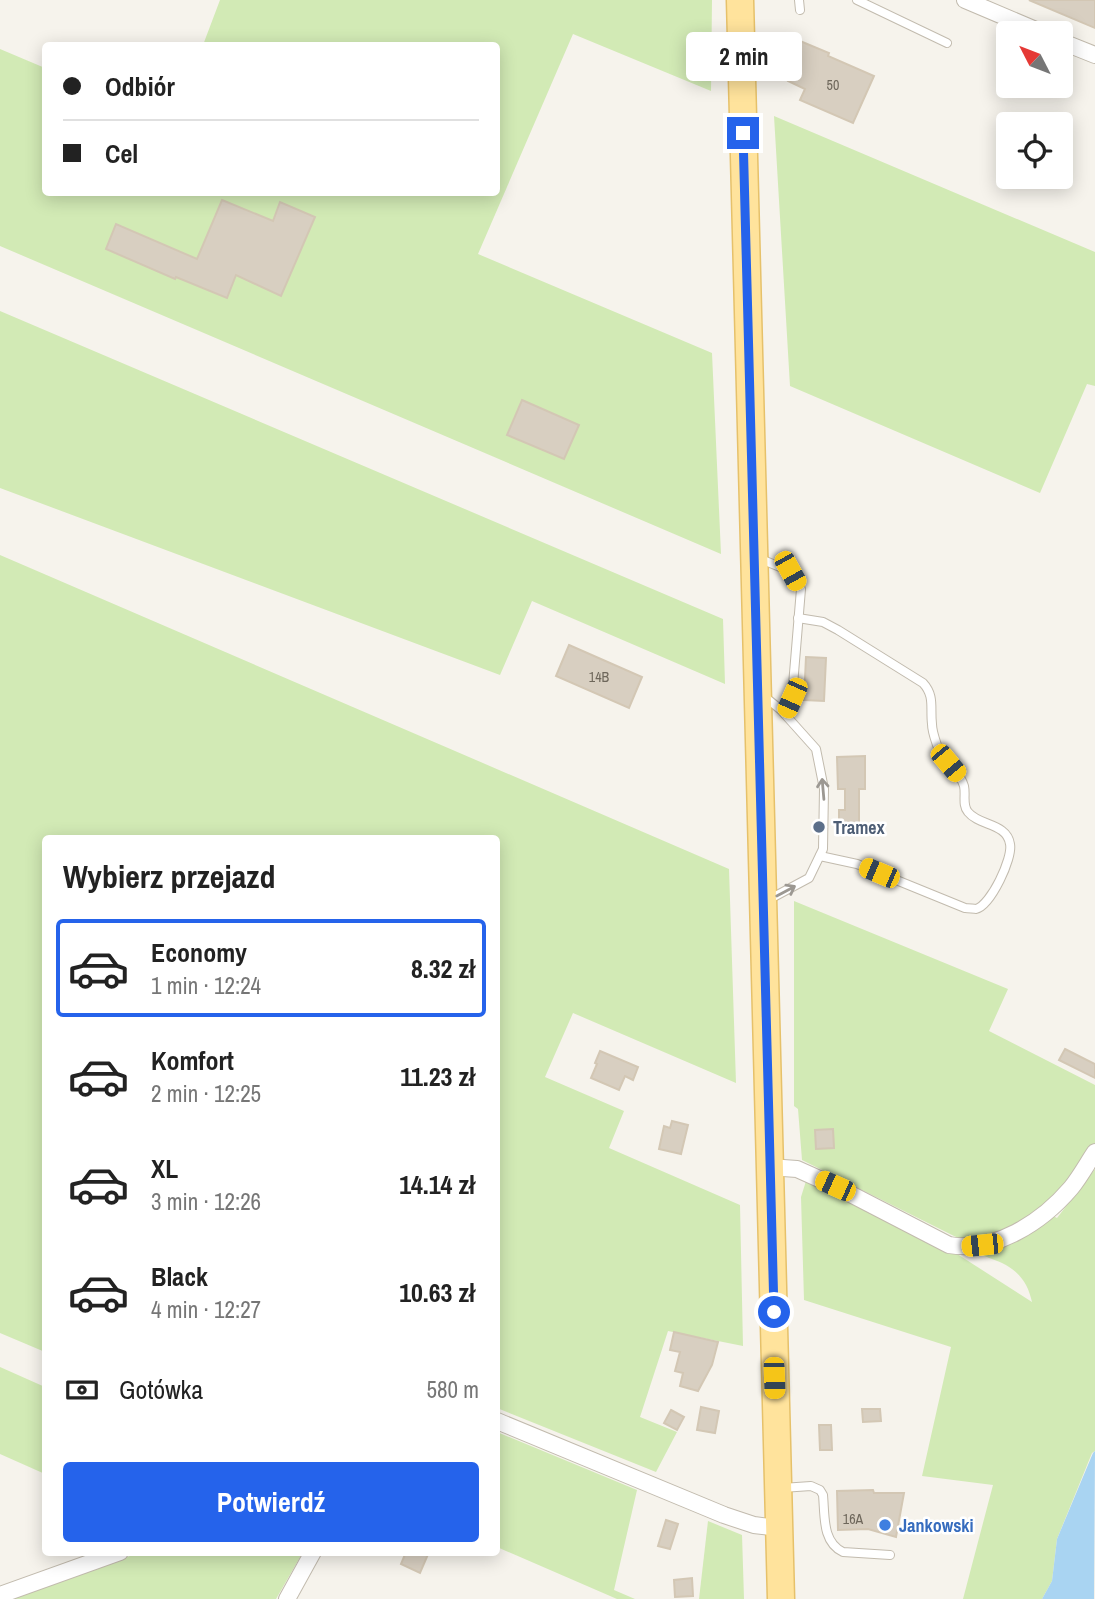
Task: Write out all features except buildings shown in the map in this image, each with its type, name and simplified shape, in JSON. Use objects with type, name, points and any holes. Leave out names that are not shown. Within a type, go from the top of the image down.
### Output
[{"type":"main road","points":[[740,0],[781,1599]]},
{"type":"street","points":[[965,0],[1015,21]]},
{"type":"street","points":[[1073,46],[1095,55]]},
{"type":"street","points":[[769,1167],[797,1169],[949,1245],[962,1247],[982,1245],[1004,1238],[1028,1225],[1071,1187],[1095,1152]]},
{"type":"street","points":[[500,1422],[724,1515],[754,1525],[779,1528]]},
{"type":"street","points":[[0,1595],[109,1556]]},
{"type":"street","points":[[287,1599],[311,1556]]},
{"type":"lane","points":[[799,0],[800,10]]},
{"type":"lane","points":[[857,0],[947,43]]},
{"type":"lane","points":[[754,556],[790,571],[800,589],[792,698],[785,714]]},
{"type":"lane","points":[[798,618],[823,622],[838,630],[929,689],[937,746],[964,786],[965,807],[969,814],[1000,829],[1010,842],[1010,852],[995,891],[975,909],[965,908],[857,864],[820,856]]},
{"type":"lane","points":[[757,691],[785,714],[816,748],[824,789],[823,849],[809,878],[762,903]]},
{"type":"lane","points":[[777,1488],[811,1486],[820,1490],[823,1495],[828,1537],[837,1549],[843,1552],[890,1555]]},
{"type":"green space","points":[[220,0],[712,0],[711,91],[573,34],[478,254],[712,353],[721,554],[0,246],[0,49],[42,67],[42,196],[500,196],[500,42],[204,42]]},
{"type":"green space","points":[[774,116],[1095,252],[1095,386],[1087,384],[1040,493],[790,386]]},
{"type":"green space","points":[[0,311],[723,619],[725,684],[532,601],[500,675],[0,488]]},
{"type":"green space","points":[[0,555],[729,869],[736,1083],[573,1013],[545,1077],[624,1111],[609,1148],[740,1205],[743,1346],[668,1331],[640,1417],[677,1432],[656,1472],[500,1409],[500,835],[42,835],[42,1351],[0,1333]]},
{"type":"green space","points":[[794,901],[1008,989],[989,1031],[1095,1085],[1095,1146],[1056,1198],[1021,1223],[988,1239],[964,1241],[802,1160],[798,1109],[794,1106]]},
{"type":"green space","points":[[1095,1169],[1095,1451],[1057,1539],[1052,1581],[1042,1599],[963,1599],[993,1485],[922,1476],[951,1347],[804,1300],[801,1197],[806,1181],[838,1192],[951,1250],[1032,1302],[1018,1275],[1002,1263],[976,1250],[1049,1214],[1057,1218]]},
{"type":"green space","points":[[0,1367],[42,1386],[42,1473],[0,1454]]},
{"type":"green space","points":[[500,1433],[637,1490],[614,1590],[635,1599],[617,1599],[500,1548]]},
{"type":"green space","points":[[708,1521],[742,1535],[744,1599],[699,1599]]},
{"type":"green space","points":[[130,1556],[301,1556],[276,1599],[9,1599]]},
{"type":"water","points":[[1095,1451],[1094,1599],[1042,1599],[1052,1581],[1057,1539]]},
{"type":"place","name":"Tramex","points":[[819,827]]},
{"type":"place","name":"Jankowski","points":[[885,1525]]},
{"type":"route","points":[[743,133],[774,1312]]}]
